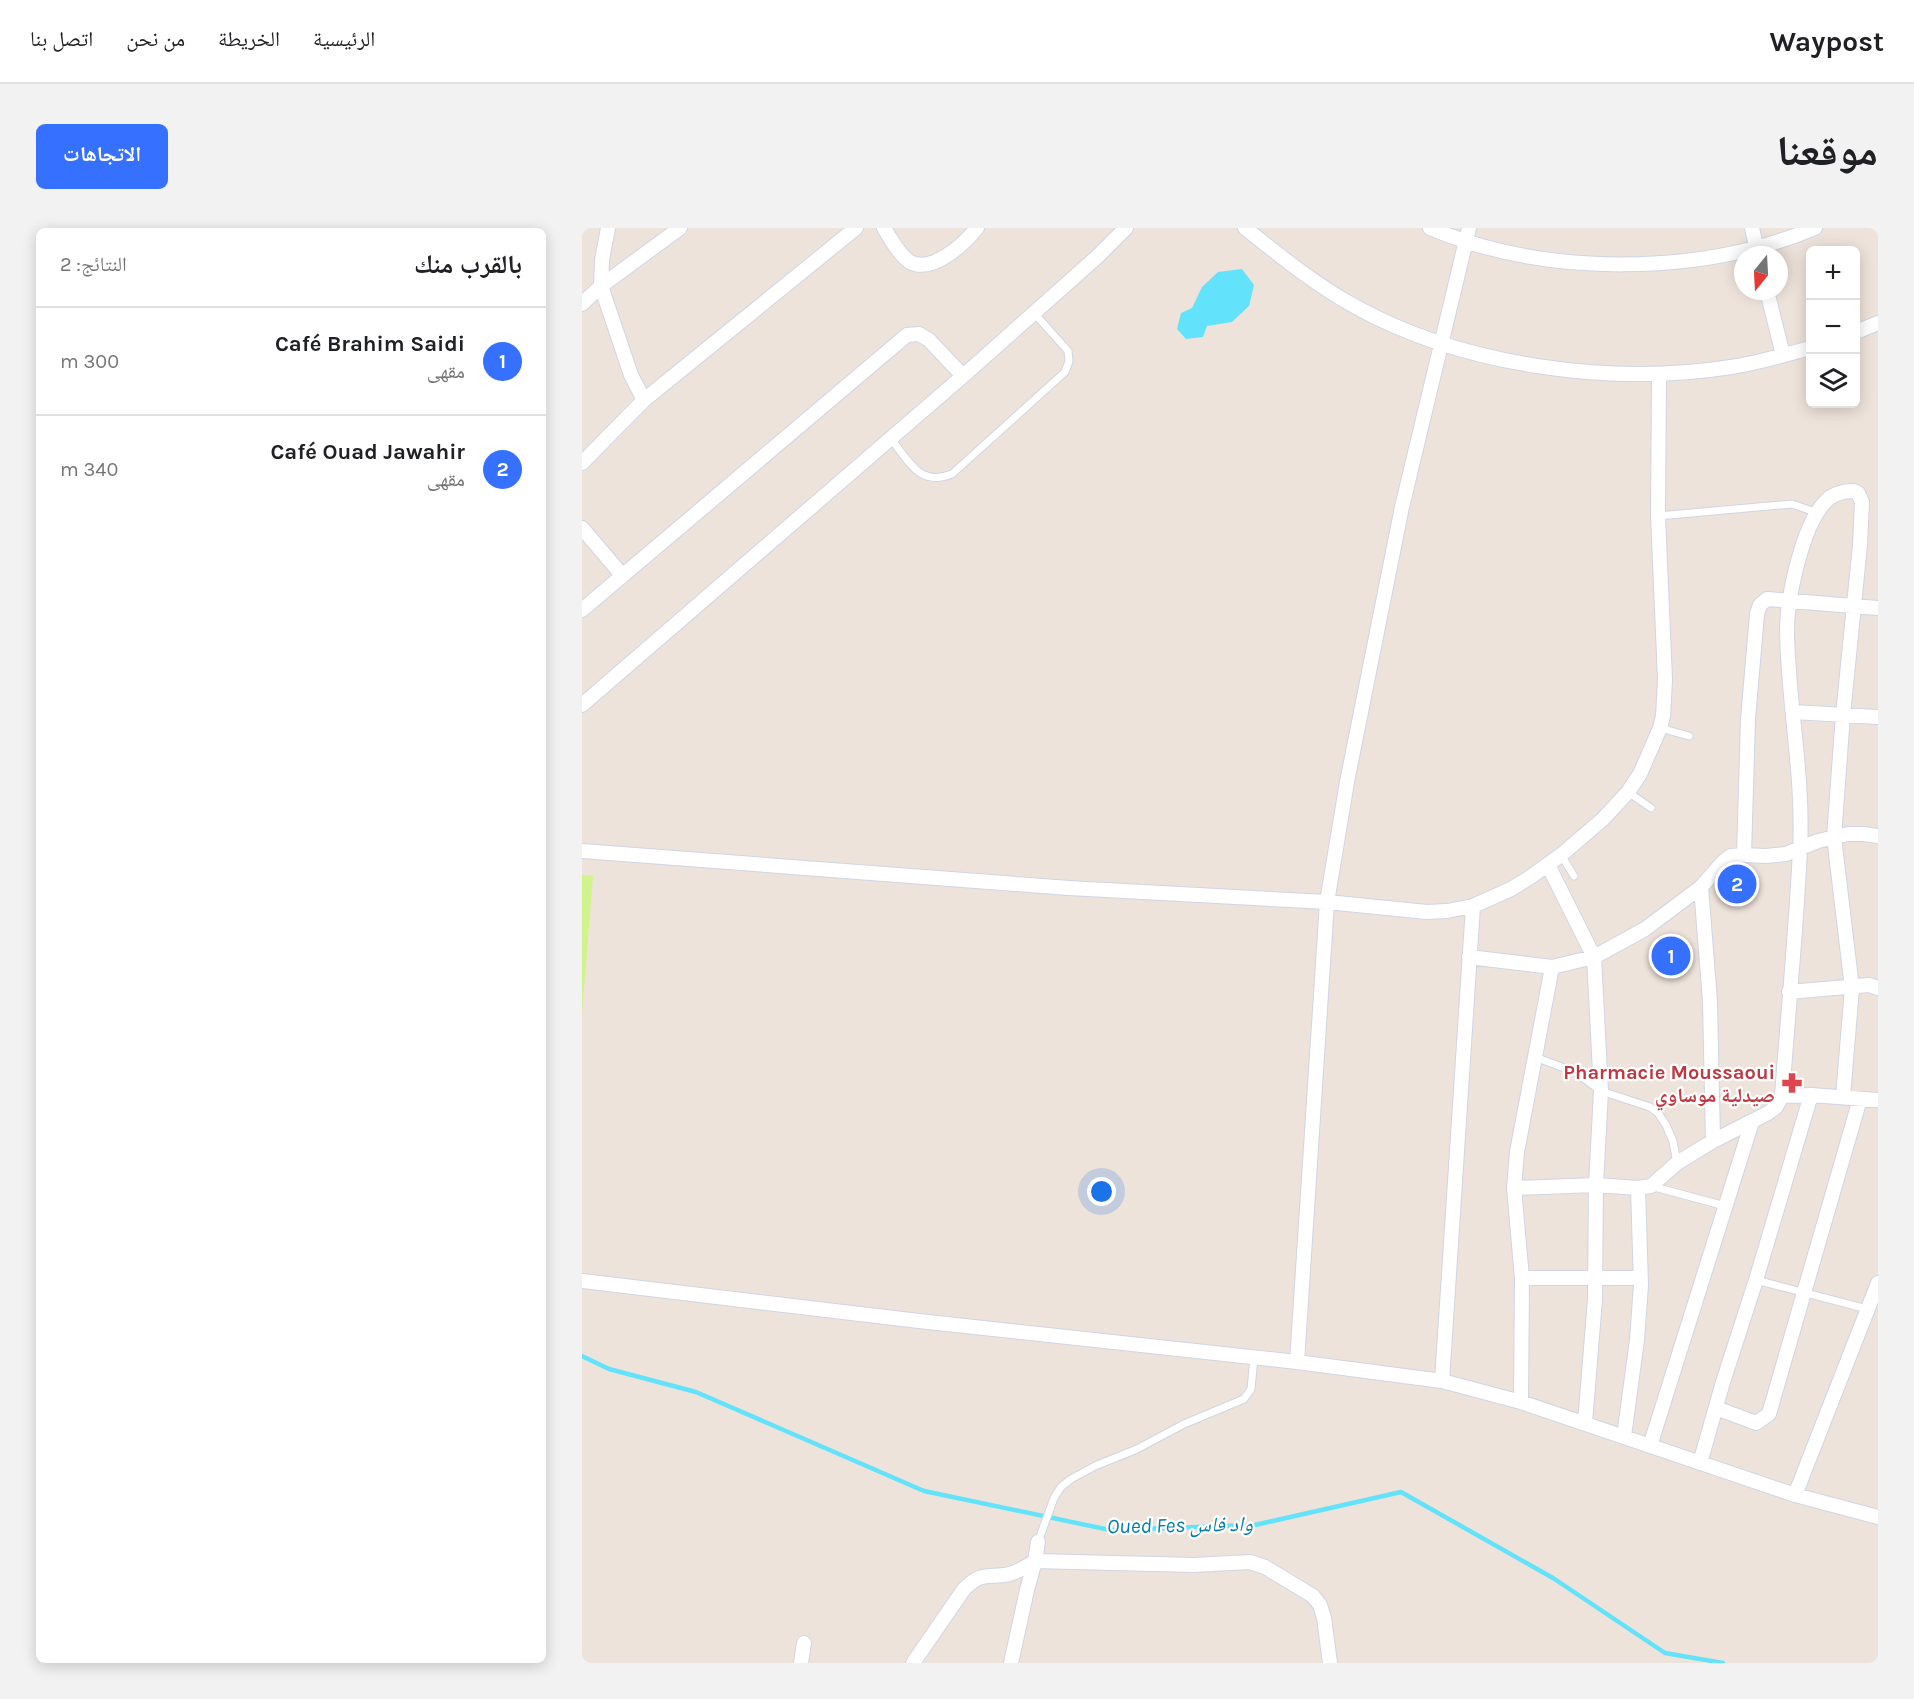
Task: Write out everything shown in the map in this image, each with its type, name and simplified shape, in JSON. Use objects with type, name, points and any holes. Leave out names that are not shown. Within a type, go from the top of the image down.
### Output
[{"type":"street","points":[[608,228],[602,260],[601,286],[631,375],[644,400]]},
{"type":"street","points":[[582,304],[601,286],[680,228]]},
{"type":"street","points":[[582,462],[644,400],[856,228]]},
{"type":"street","points":[[884,228],[902,254],[911,262],[923,265],[935,262],[954,251],[977,228]]},
{"type":"street","points":[[582,705],[1034,314],[1126,228]]},
{"type":"street","points":[[1245,228],[1300,271],[1356,307],[1398,328],[1472,352],[1538,365],[1611,373],[1659,374],[1732,367],[1806,349]]},
{"type":"street","points":[[1430,228],[1467,235],[1531,256],[1608,265],[1686,261],[1734,255]]},
{"type":"street","points":[[1752,228],[1756,246]]},
{"type":"street","points":[[1772,246],[1815,228]]},
{"type":"street","points":[[1297,1362],[1327,902],[1347,782],[1402,507],[1467,235]]},
{"type":"street","points":[[1769,300],[1784,355]]},
{"type":"street","points":[[1860,330],[1878,323]]},
{"type":"street","points":[[582,610],[908,335],[919,334],[929,340],[963,376]]},
{"type":"street","points":[[582,850],[1058,887],[1327,902],[1427,912],[1473,906],[1511,889],[1548,865],[1603,819],[1628,792],[1640,774],[1660,728],[1665,680],[1658,516],[1659,374]]},
{"type":"street","points":[[1514,1188],[1596,1185],[1644,1187],[1713,1141],[1752,1122],[1776,1107],[1782,1096],[1800,849],[1800,799],[1787,630],[1790,600],[1807,535],[1818,513],[1825,502],[1836,494],[1854,491],[1861,498],[1860,546],[1843,715],[1834,837],[1852,988],[1843,1097]]},
{"type":"street","points":[[582,528],[622,575]]},
{"type":"street","points":[[1744,855],[1748,719],[1757,614],[1760,605],[1767,599],[1878,608]]},
{"type":"street","points":[[1794,712],[1878,717]]},
{"type":"street","points":[[1469,957],[1552,967],[1594,957],[1645,929],[1701,887],[1731,856],[1786,854],[1834,837],[1864,834],[1878,836]]},
{"type":"street","points":[[1548,865],[1594,957],[1601,1091],[1596,1185],[1595,1277],[1585,1423]]},
{"type":"street","points":[[1701,887],[1710,1001],[1713,1141]]},
{"type":"street","points":[[1442,1381],[1473,906]]},
{"type":"street","points":[[1521,1402],[1522,1278],[1514,1188],[1517,1152],[1552,967]]},
{"type":"street","points":[[1789,992],[1869,985],[1878,988]]},
{"type":"street","points":[[1782,1096],[1811,1095],[1878,1100]]},
{"type":"street","points":[[1700,1463],[1811,1095]]},
{"type":"street","points":[[1716,1408],[1756,1423],[1768,1414],[1860,1099]]},
{"type":"street","points":[[1650,1446],[1752,1122]]},
{"type":"street","points":[[1624,1436],[1637,1340],[1644,1187]]},
{"type":"street","points":[[1522,1278],[1641,1278]]},
{"type":"street","points":[[582,1281],[919,1321],[1297,1362],[1442,1381],[1521,1402],[1795,1495],[1878,1517]]},
{"type":"street","points":[[1795,1495],[1878,1283]]},
{"type":"street","points":[[1011,1663],[1038,1542]]},
{"type":"street","points":[[913,1663],[964,1589],[972,1581],[982,1576],[1017,1572],[1035,1562],[1194,1565],[1250,1562],[1265,1567],[1313,1596],[1320,1605],[1330,1663]]},
{"type":"street","points":[[801,1663],[804,1643]]},
{"type":"lane","points":[[891,438],[918,473],[939,479],[952,474],[1065,372],[1069,361],[1068,351],[1034,314]]},
{"type":"lane","points":[[1658,516],[1792,504],[1818,513]]},
{"type":"lane","points":[[1660,728],[1689,736]]},
{"type":"lane","points":[[1628,792],[1651,808]]},
{"type":"lane","points":[[1561,855],[1574,876]]},
{"type":"lane","points":[[1535,1057],[1575,1071],[1601,1091],[1650,1107],[1658,1113],[1673,1141],[1677,1163]]},
{"type":"lane","points":[[1644,1187],[1725,1206]]},
{"type":"lane","points":[[1756,1280],[1867,1309]]},
{"type":"lane","points":[[1038,1542],[1054,1498],[1061,1487],[1095,1466],[1137,1449],[1184,1424],[1244,1399],[1251,1389],[1254,1358]]},
{"type":"green space","points":[[582,875],[593,876],[582,1014]]},
{"type":"water","points":[[1242,269],[1254,285],[1249,306],[1232,322],[1207,326],[1203,337],[1186,339],[1177,329],[1181,313],[1192,308],[1202,287],[1218,272]]},
{"type":"waterway","name":"Oued Fes واد فاس","points":[[582,1356],[609,1369],[696,1392],[924,1491],[1110,1530],[1255,1525],[1401,1492],[1553,1578],[1665,1653],[1723,1663]]},
{"type":"place","name":"Café Ouad Jawahir","points":[[1737,884]]},
{"type":"place","name":"Café Brahim Saidi","points":[[1671,956]]},
{"type":"place","name":"Pharmacie Moussaoui صيدلية موساوي","points":[[1792,1083]]}]
